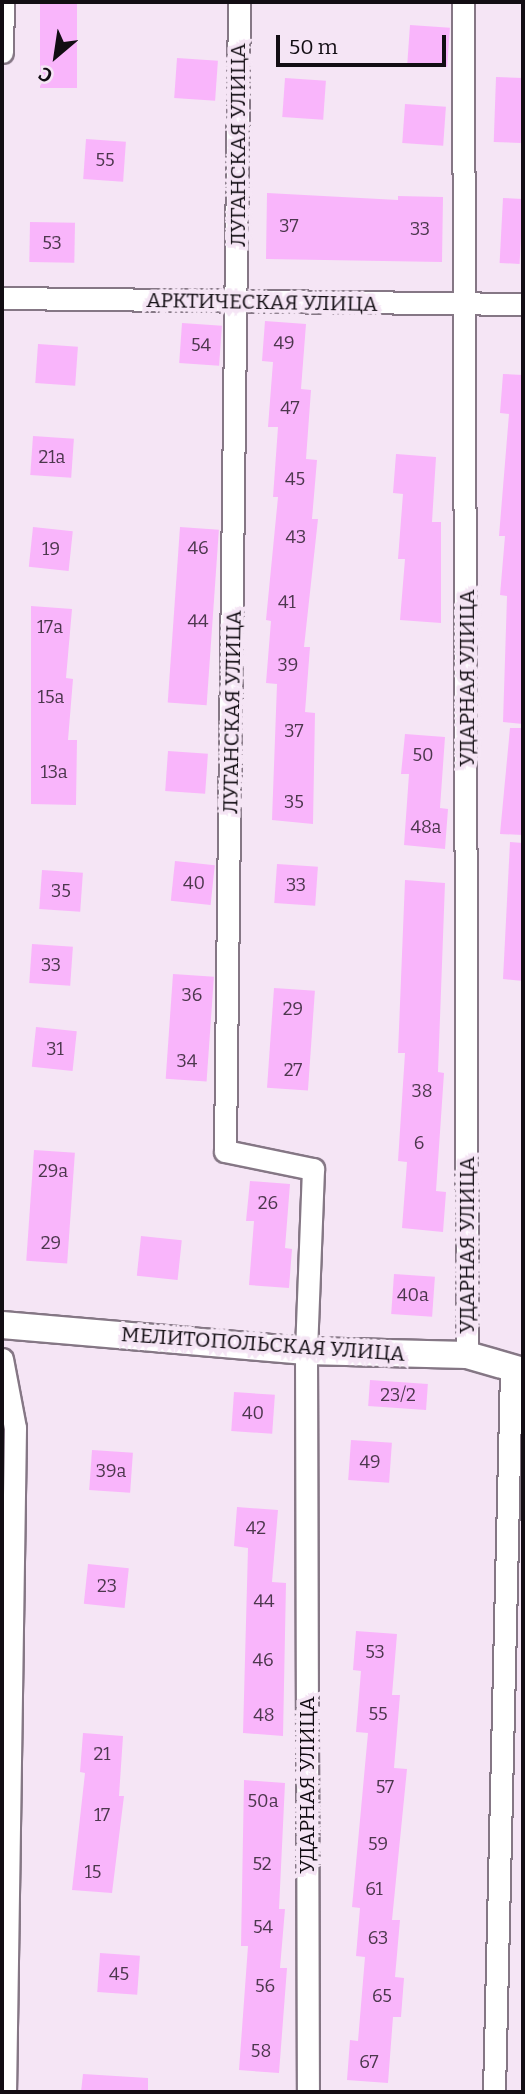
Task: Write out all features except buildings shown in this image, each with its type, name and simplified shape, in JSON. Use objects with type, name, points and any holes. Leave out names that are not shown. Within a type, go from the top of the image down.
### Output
[{"type":"street","points":[[2,52],[3,2]]},
{"type":"street","name":"ЛУГАНСКАЯ УЛИЦА","points":[[239,2],[238,301],[225,1151],[313,1169],[306,1351]]},
{"type":"street","name":"УДАРНАЯ УЛИЦА","points":[[463,2],[466,304],[467,1355]]},
{"type":"street","name":"АРКТИЧЕСКАЯ УЛИЦА","points":[[2,298],[523,304]]},
{"type":"street","name":"МЕЛИТОПОЛЬСКАЯ УЛИЦА","points":[[2,1325],[306,1351],[467,1355],[517,1370]]},
{"type":"street","name":"УДАРНАЯ УЛИЦА","points":[[306,1351],[308,2092]]},
{"type":"street","points":[[2,1359],[15,1428],[5,2092]]},
{"type":"street","points":[[494,2092],[517,1370]]}]
